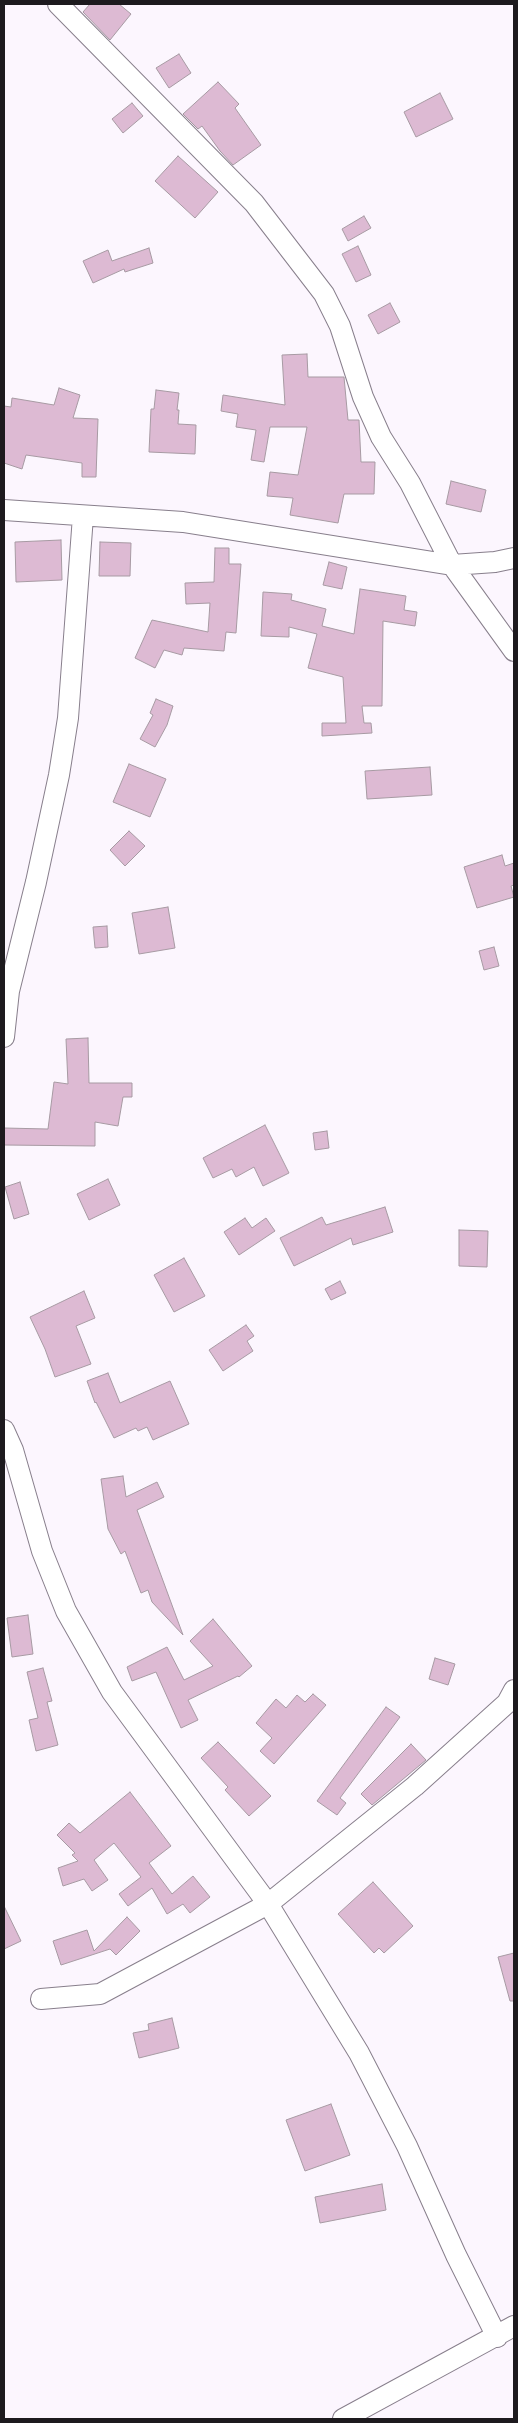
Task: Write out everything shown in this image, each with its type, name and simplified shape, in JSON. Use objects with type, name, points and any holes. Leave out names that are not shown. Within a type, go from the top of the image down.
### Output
[{"type":"street","points":[[58,4],[254,203],[324,294],[340,326],[363,398],[381,437],[410,483],[452,565],[514,651]]},
{"type":"street","points":[[4,510],[182,522],[452,565],[495,562],[514,558]]},
{"type":"street","points":[[4,1037],[9,992],[36,882],[59,775],[68,718],[83,516]]},
{"type":"street","points":[[4,1430],[13,1450],[42,1551],[71,1620],[112,1692],[268,1904],[359,2053],[407,2146],[456,2255],[497,2337]]},
{"type":"street","points":[[41,1999],[100,1994],[268,1904],[416,1786],[506,1703],[514,1690]]},
{"type":"street","points":[[343,2419],[497,2337],[514,2326]]},
{"type":"building","points":[[90,4],[119,4],[131,14],[110,40],[83,12]]},
{"type":"building","points":[[179,54],[191,73],[169,88],[156,68]]},
{"type":"building","points":[[218,82],[239,104],[235,108],[261,145],[233,165],[202,126],[198,129],[183,114]]},
{"type":"building","points":[[440,93],[453,119],[416,137],[404,112]]},
{"type":"building","points":[[132,103],[143,116],[123,133],[112,119]]},
{"type":"building","points":[[178,156],[218,192],[195,218],[155,181]]},
{"type":"building","points":[[364,216],[371,228],[348,241],[342,229]]},
{"type":"building","points":[[358,246],[371,275],[356,282],[342,254]]},
{"type":"building","points":[[149,248],[153,263],[125,272],[124,269],[93,283],[83,261],[108,250],[112,261]]},
{"type":"building","points":[[390,303],[400,322],[378,334],[368,315]]},
{"type":"building","points":[[307,354],[308,377],[344,377],[348,420],[359,420],[361,462],[375,462],[374,494],[344,494],[338,523],[290,515],[293,498],[267,496],[270,472],[298,475],[307,427],[270,427],[264,462],[251,460],[256,430],[236,427],[238,414],[221,411],[223,395],[285,405],[282,355]]},
{"type":"building","points":[[59,388],[80,395],[73,418],[98,419],[96,477],[82,477],[82,463],[26,455],[22,469],[4,463],[4,406],[11,407],[12,398],[54,405]]},
{"type":"building","points":[[156,390],[179,393],[178,424],[196,425],[195,454],[149,452],[151,409],[154,409]]},
{"type":"building","points":[[451,481],[486,490],[481,512],[446,504]]},
{"type":"building","points":[[61,540],[62,580],[16,582],[15,542]]},
{"type":"building","points":[[100,542],[131,543],[130,576],[99,576]]},
{"type":"building","points":[[215,548],[229,548],[229,564],[241,564],[236,633],[226,632],[224,651],[184,648],[182,655],[164,650],[155,668],[135,658],[152,620],[208,632],[210,603],[186,604],[185,583],[214,582]]},
{"type":"building","points":[[329,562],[347,567],[342,589],[323,585]]},
{"type":"building","points":[[360,589],[406,596],[404,610],[417,612],[415,626],[383,621],[382,706],[362,706],[364,723],[371,723],[372,733],[322,736],[322,723],[346,723],[343,677],[308,668],[317,634],[289,627],[289,637],[261,636],[263,592],[292,594],[291,600],[326,609],[322,626],[354,634]]},
{"type":"building","points":[[156,699],[173,706],[167,725],[155,747],[140,739],[153,715],[150,713]]},
{"type":"building","points":[[129,764],[166,779],[150,817],[113,802]]},
{"type":"building","points":[[430,767],[432,795],[367,799],[365,771]]},
{"type":"building","points":[[129,831],[145,846],[125,866],[110,850]]},
{"type":"building","points":[[502,855],[505,866],[514,863],[514,885],[511,886],[514,897],[477,908],[464,867]]},
{"type":"building","points":[[168,907],[175,948],[139,954],[132,913]]},
{"type":"building","points":[[107,926],[108,947],[95,948],[93,927]]},
{"type":"building","points":[[494,947],[499,966],[484,970],[479,951]]},
{"type":"building","points":[[88,1038],[89,1083],[132,1083],[132,1097],[123,1097],[118,1126],[95,1122],[95,1146],[4,1145],[4,1128],[48,1129],[54,1082],[68,1084],[66,1039]]},
{"type":"building","points":[[265,1125],[289,1173],[263,1186],[254,1167],[236,1177],[232,1169],[213,1178],[203,1158]]},
{"type":"building","points":[[327,1131],[329,1148],[315,1150],[313,1133]]},
{"type":"building","points":[[108,1179],[120,1205],[89,1220],[77,1194]]},
{"type":"building","points":[[20,1182],[29,1214],[14,1219],[5,1187]]},
{"type":"building","points":[[385,1207],[393,1232],[353,1245],[351,1238],[294,1266],[280,1238],[322,1217],[326,1225]]},
{"type":"building","points":[[245,1218],[252,1228],[266,1218],[275,1231],[239,1255],[224,1232]]},
{"type":"building","points":[[459,1230],[488,1231],[487,1267],[459,1266]]},
{"type":"building","points":[[184,1258],[205,1296],[174,1312],[154,1275]]},
{"type":"building","points":[[340,1281],[346,1293],[331,1300],[325,1289]]},
{"type":"building","points":[[84,1291],[95,1318],[76,1326],[91,1364],[55,1377],[45,1349],[30,1317]]},
{"type":"building","points":[[246,1325],[254,1336],[247,1341],[253,1351],[223,1371],[209,1350]]},
{"type":"building","points":[[108,1373],[120,1403],[170,1381],[189,1424],[153,1440],[147,1427],[138,1431],[136,1428],[114,1438],[95,1403],[87,1381]]},
{"type":"building","points":[[123,1476],[126,1497],[157,1482],[164,1497],[137,1510],[183,1635],[152,1602],[148,1590],[141,1593],[125,1551],[121,1554],[108,1529],[101,1479]]},
{"type":"building","points":[[28,1615],[33,1654],[12,1657],[7,1618]]},
{"type":"building","points":[[213,1619],[252,1666],[239,1677],[188,1700],[198,1720],[181,1728],[156,1672],[132,1681],[127,1667],[167,1647],[184,1680],[213,1666],[190,1641]]},
{"type":"building","points":[[435,1658],[455,1664],[448,1685],[429,1679]]},
{"type":"building","points":[[43,1668],[52,1701],[47,1702],[58,1745],[36,1751],[29,1720],[38,1718],[27,1672]]},
{"type":"building","points":[[313,1694],[326,1705],[274,1764],[260,1751],[272,1738],[256,1723],[276,1699],[286,1708],[297,1695],[305,1702]]},
{"type":"building","points":[[386,1707],[400,1717],[340,1798],[346,1803],[337,1815],[317,1801]]},
{"type":"building","points":[[218,1742],[271,1796],[249,1816],[225,1790],[228,1787],[201,1758]]},
{"type":"building","points":[[411,1744],[426,1760],[372,1805],[361,1794]]},
{"type":"building","points":[[130,1792],[171,1846],[149,1863],[172,1894],[193,1876],[210,1897],[190,1913],[183,1904],[167,1914],[152,1888],[128,1906],[119,1894],[141,1877],[114,1843],[94,1860],[108,1880],[92,1891],[84,1879],[63,1886],[58,1868],[78,1861],[72,1855],[75,1853],[57,1835],[69,1823],[80,1833]]},
{"type":"building","points":[[373,1882],[413,1926],[384,1953],[379,1948],[374,1953],[338,1914]]},
{"type":"building","points":[[4,1906],[21,1941],[4,1949]]},
{"type":"building","points":[[127,1917],[140,1931],[116,1955],[110,1949],[61,1965],[53,1941],[87,1930],[94,1951]]},
{"type":"building","points":[[514,1953],[514,2001],[510,2001],[498,1957]]},
{"type":"building","points":[[172,2018],[179,2048],[139,2058],[133,2033],[149,2030],[148,2024]]},
{"type":"building","points":[[331,2104],[350,2155],[305,2171],[286,2120]]},
{"type":"building","points":[[382,2184],[386,2210],[320,2223],[315,2197]]}]
